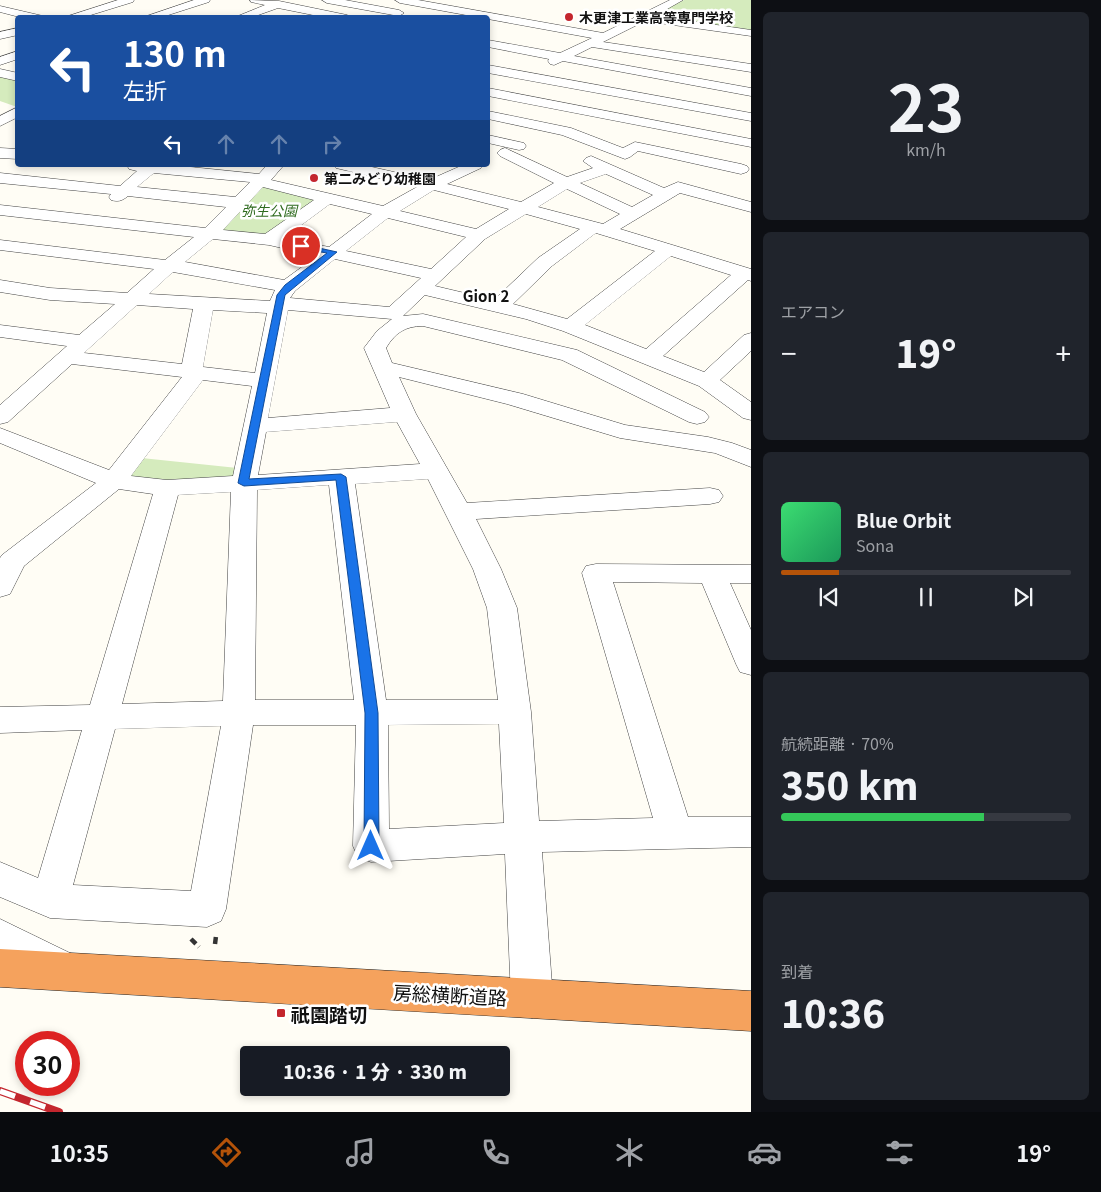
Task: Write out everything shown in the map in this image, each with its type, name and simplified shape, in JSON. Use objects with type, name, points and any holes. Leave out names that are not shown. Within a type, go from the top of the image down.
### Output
[{"type":"highway","name":"房総横断道路","points":[[0,968],[751,1011]]},
{"type":"street","points":[[77,15],[129,0]]},
{"type":"street","points":[[156,15],[205,0]]},
{"type":"street","points":[[255,0],[333,15]]},
{"type":"street","points":[[327,0],[400,13]]},
{"type":"street","points":[[400,0],[487,15]]},
{"type":"street","points":[[490,92],[678,0]]},
{"type":"street","points":[[74,4],[98,9]]},
{"type":"street","points":[[247,15],[279,4]]},
{"type":"street","points":[[395,15],[424,4]]},
{"type":"street","points":[[0,8],[27,15]]},
{"type":"street","points":[[319,15],[324,13]]},
{"type":"street","points":[[490,16],[603,36]]},
{"type":"street","points":[[642,17],[751,33]]},
{"type":"street","points":[[490,42],[532,23]]},
{"type":"street","points":[[616,29],[635,32]]},
{"type":"street","points":[[490,43],[560,58],[751,92]]},
{"type":"street","points":[[589,43],[751,68]]},
{"type":"street","points":[[0,61],[15,56]]},
{"type":"street","points":[[490,69],[751,117]]},
{"type":"street","points":[[0,73],[15,76]]},
{"type":"street","points":[[490,93],[751,143]]},
{"type":"street","points":[[0,122],[15,107]]},
{"type":"street","points":[[550,143],[542,139],[566,131],[599,114]]},
{"type":"street","points":[[490,115],[566,131],[624,154],[635,146],[745,176],[751,153]]},
{"type":"street","points":[[0,127],[15,128]]},
{"type":"street","points":[[490,141],[512,149],[567,182],[632,214]]},
{"type":"street","points":[[490,159],[534,141]]},
{"type":"street","points":[[0,152],[15,154]]},
{"type":"street","points":[[575,154],[666,194]]},
{"type":"street","points":[[44,264],[151,167]]},
{"type":"street","points":[[165,167],[267,175],[328,197],[478,235]]},
{"type":"street","points":[[351,167],[433,184],[600,228],[747,274]]},
{"type":"street","points":[[0,879],[50,901],[207,909],[239,713],[244,483],[282,300],[333,252],[387,211],[433,184],[471,167]]},
{"type":"street","points":[[0,304],[16,284],[50,294],[204,303],[282,300],[394,313],[478,235],[567,182],[608,168]]},
{"type":"street","points":[[0,417],[170,265],[210,233],[267,175]]},
{"type":"street","points":[[0,178],[240,203]]},
{"type":"street","points":[[499,306],[545,262],[600,228],[632,214],[678,187],[751,207]]},
{"type":"street","points":[[269,240],[328,197]]},
{"type":"street","points":[[0,210],[269,240],[333,252],[499,306],[532,314],[650,357],[707,382],[743,407]]},
{"type":"street","points":[[0,245],[170,265],[227,274],[282,300]]},
{"type":"street","points":[[570,327],[667,250]]},
{"type":"street","points":[[650,357],[747,274]]},
{"type":"street","points":[[0,587],[12,561],[114,481],[194,372],[204,303]]},
{"type":"street","points":[[532,998],[515,712],[502,608],[459,512],[404,414],[375,348],[384,333],[400,322],[413,319],[423,320],[569,355],[697,417]]},
{"type":"street","points":[[0,331],[84,342]]},
{"type":"street","points":[[707,382],[751,339]]},
{"type":"street","points":[[67,357],[264,381]]},
{"type":"street","points":[[382,367],[536,404],[626,432],[717,445],[751,460]]},
{"type":"street","points":[[681,440],[689,425],[697,417],[743,407]]},
{"type":"street","points":[[256,426],[404,414]]},
{"type":"street","points":[[0,435],[114,481],[168,488],[435,471]]},
{"type":"street","points":[[341,477],[372,713],[371,846],[522,837],[675,832],[751,832]]},
{"type":"street","points":[[50,901],[168,488]]},
{"type":"street","points":[[459,512],[710,496]]},
{"type":"street","points":[[675,832],[596,573],[751,574]]},
{"type":"street","points":[[712,574],[751,664]]},
{"type":"street","points":[[0,720],[239,713],[515,712]]},
{"type":"street","points":[[0,937],[67,973]]},
{"type":"green space","points":[[684,0],[751,0],[751,32],[648,17]]},
{"type":"green space","points":[[0,73],[15,77],[15,106],[0,101]]},
{"type":"green space","name":"弥生公園","points":[[261,182],[328,197],[269,240],[210,233]]},
{"type":"green space","points":[[132,457],[247,469],[244,483],[114,481]]},
{"type":"railway","points":[[0,1091],[59,1112]]},
{"type":"place","name":"木更津工業高等専門学校","points":[[569,17]]},
{"type":"place","name":"第二みどり幼稚園","points":[[314,178]]},
{"type":"place","name":"祇園踏切","points":[[281,1013]]},
{"type":"district","name":"Gion 2","points":[[486,295]]},
{"type":"route","points":[[301,246],[333,252],[288,287],[281,295],[244,483],[341,477],[372,713],[371,846]]}]
